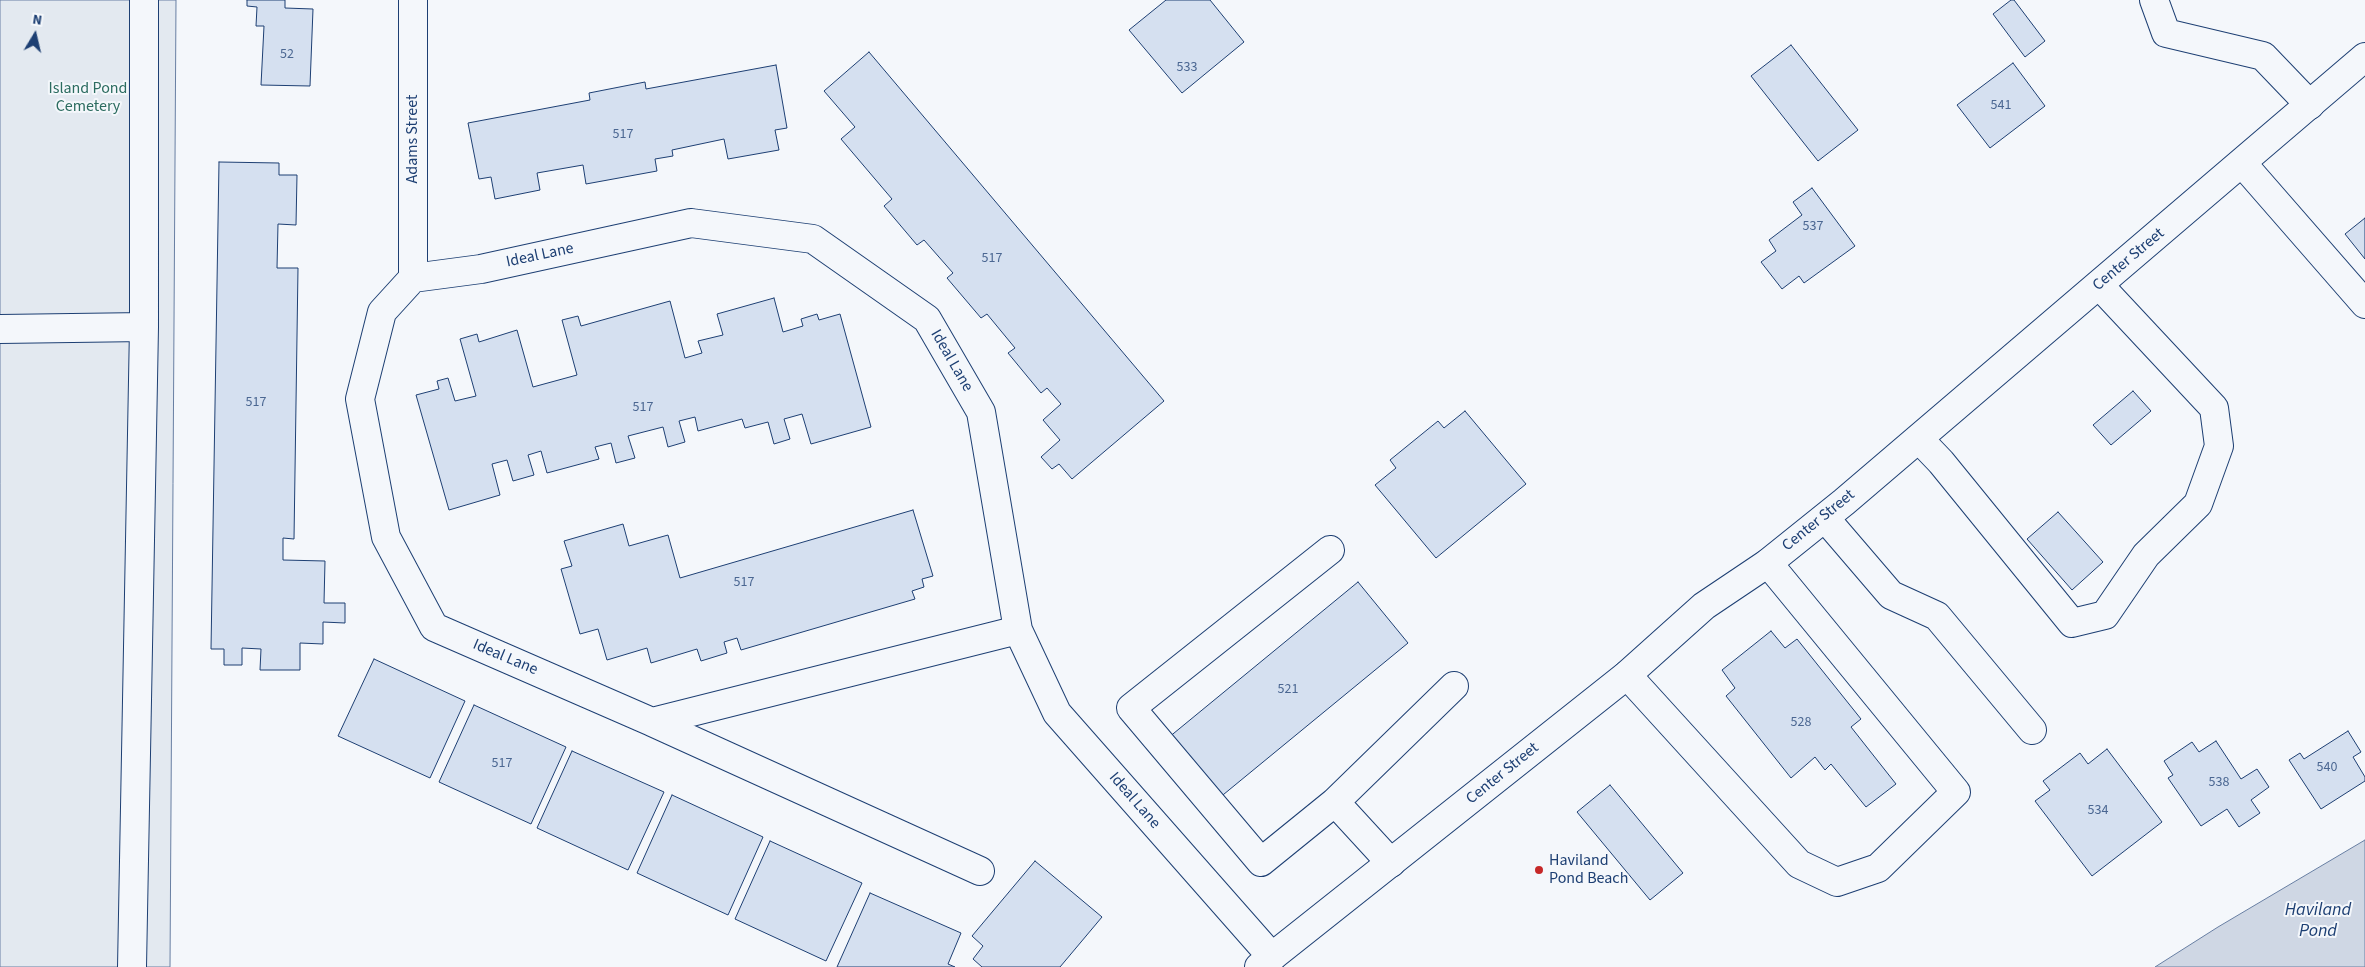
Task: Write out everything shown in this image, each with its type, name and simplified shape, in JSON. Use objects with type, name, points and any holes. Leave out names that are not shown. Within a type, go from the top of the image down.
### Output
[{"type":"street","points":[[132,967],[144,328],[144,0]]},
{"type":"street","name":"Adams Street","points":[[413,0],[414,278]]},
{"type":"street","points":[[2154,0],[2166,33],[2263,56],[2310,105]]},
{"type":"street","name":"Center Street","points":[[1266,962],[1627,675],[1704,606],[1768,563],[1825,518],[2365,57]]},
{"type":"street","points":[[2242,163],[2365,304]]},
{"type":"street","name":"Ideal Lane","points":[[980,871],[652,722],[434,627],[386,537],[360,399],[382,312],[414,278],[481,269],[691,223],[813,239],[927,320],[981,412],[1018,630],[1057,713],[1266,962]]},
{"type":"street","points":[[1919,439],[1941,462],[2072,623],[2105,615],[2146,555],[2198,504],[2219,446],[2214,408],[2099,285]]},
{"type":"street","points":[[0,329],[144,328]]},
{"type":"street","points":[[1825,518],[1891,595],[1937,616],[2032,730]]},
{"type":"street","points":[[1330,550],[1131,708],[1260,862],[1335,802],[1454,686]]},
{"type":"street","points":[[1627,675],[1799,864],[1837,882],[1878,868],[1956,792],[1768,563]]},
{"type":"street","points":[[652,722],[1018,630]]},
{"type":"street","points":[[1335,802],[1391,863]]},
{"type":"green space","name":"Island Pond Cemetery","points":[[0,0],[176,0],[170,967],[0,967]]},
{"type":"water","name":"Haviland Pond","points":[[2365,840],[2365,967],[2155,967],[2218,927]]},
{"type":"building","points":[[247,0],[285,0],[285,8],[313,9],[310,86],[261,85],[264,26],[256,26],[257,7],[247,6]]},
{"type":"building","points":[[1166,0],[1210,0],[1244,42],[1182,93],[1129,30]]},
{"type":"building","points":[[2011,0],[2014,0],[2045,41],[2025,57],[1993,14]]},
{"type":"building","points":[[1791,45],[1858,130],[1818,161],[1751,76]]},
{"type":"building","points":[[869,52],[1164,401],[1072,479],[1059,464],[1052,469],[1041,457],[1060,440],[1043,420],[1061,404],[1047,388],[1041,393],[1008,353],[1015,348],[987,314],[981,318],[947,278],[953,273],[924,240],[917,245],[884,206],[892,199],[841,139],[855,127],[824,91]]},
{"type":"building","points":[[2013,63],[2045,106],[1990,148],[1957,105]]},
{"type":"building","points":[[776,65],[787,128],[775,130],[779,150],[728,159],[724,139],[672,150],[673,156],[655,159],[657,171],[586,184],[583,165],[537,173],[540,190],[495,199],[491,177],[479,179],[468,123],[590,100],[589,93],[645,82],[646,89]]},
{"type":"building","points":[[219,162],[279,163],[279,175],[297,175],[296,225],[278,224],[277,268],[298,268],[294,539],[283,538],[283,560],[325,561],[324,603],[345,603],[345,623],[323,622],[323,644],[300,643],[300,670],[260,670],[261,649],[242,648],[242,665],[224,665],[224,649],[211,649]]},
{"type":"building","points":[[1812,188],[1855,246],[1804,283],[1799,276],[1782,289],[1761,262],[1776,251],[1769,240],[1802,215],[1793,202]]},
{"type":"building","points":[[2365,218],[2365,259],[2345,234]]},
{"type":"building","points":[[774,298],[783,332],[803,326],[801,319],[817,314],[819,320],[840,314],[871,427],[811,444],[802,414],[784,419],[790,439],[774,444],[768,422],[745,428],[742,419],[698,431],[695,417],[679,421],[685,442],[668,447],[663,427],[628,436],[635,458],[616,463],[611,443],[595,447],[599,459],[547,473],[541,451],[528,455],[534,475],[513,481],[507,460],[492,464],[500,495],[449,510],[416,395],[439,389],[437,381],[448,378],[455,401],[476,396],[460,339],[477,334],[479,342],[517,330],[533,387],[577,375],[562,320],[578,316],[581,326],[670,301],[685,358],[702,353],[698,341],[723,335],[717,314]]},
{"type":"building","points":[[2133,391],[2151,411],[2111,445],[2093,425]]},
{"type":"building","points":[[1465,411],[1526,484],[1436,558],[1375,485],[1396,468],[1390,460],[1438,421],[1444,428]]},
{"type":"building","points":[[913,510],[933,576],[922,579],[924,587],[912,591],[915,599],[741,650],[737,638],[724,642],[727,653],[701,661],[697,649],[651,663],[647,648],[607,660],[598,629],[580,634],[561,569],[572,566],[564,541],[623,524],[629,546],[668,535],[680,578]]},
{"type":"building","points":[[2058,512],[2103,562],[2072,590],[2027,539]]},
{"type":"building","points":[[1358,582],[1408,643],[1218,799],[1168,738]]},
{"type":"building","points":[[1771,631],[1785,648],[1797,639],[1861,719],[1851,727],[1896,784],[1866,807],[1831,764],[1825,770],[1815,757],[1791,778],[1726,696],[1735,688],[1722,670]]},
{"type":"building","points":[[374,659],[465,701],[430,778],[338,736]]},
{"type":"building","points":[[474,705],[566,747],[531,824],[439,782]]},
{"type":"building","points":[[2348,731],[2361,752],[2353,757],[2365,777],[2365,781],[2321,809],[2289,760],[2300,753],[2304,759]]},
{"type":"building","points":[[2216,741],[2241,779],[2257,769],[2269,787],[2251,800],[2260,813],[2239,827],[2227,809],[2201,826],[2168,778],[2173,775],[2164,761],[2192,742],[2199,752]]},
{"type":"building","points":[[2107,749],[2162,822],[2092,876],[2035,801],[2050,790],[2043,781],[2080,753],[2088,764]]},
{"type":"building","points":[[572,751],[664,792],[628,870],[537,828]]},
{"type":"building","points":[[1610,785],[1683,873],[1650,900],[1577,812]]},
{"type":"building","points":[[672,795],[763,837],[728,915],[637,873]]},
{"type":"building","points":[[770,841],[862,883],[826,961],[735,919]]},
{"type":"building","points":[[1035,861],[1102,917],[1060,967],[982,967],[973,959],[983,946],[972,936]]},
{"type":"building","points":[[870,893],[961,933],[948,964],[955,967],[837,967]]},
{"type":"place","name":"Haviland Pond Beach","points":[[1539,870]]}]
